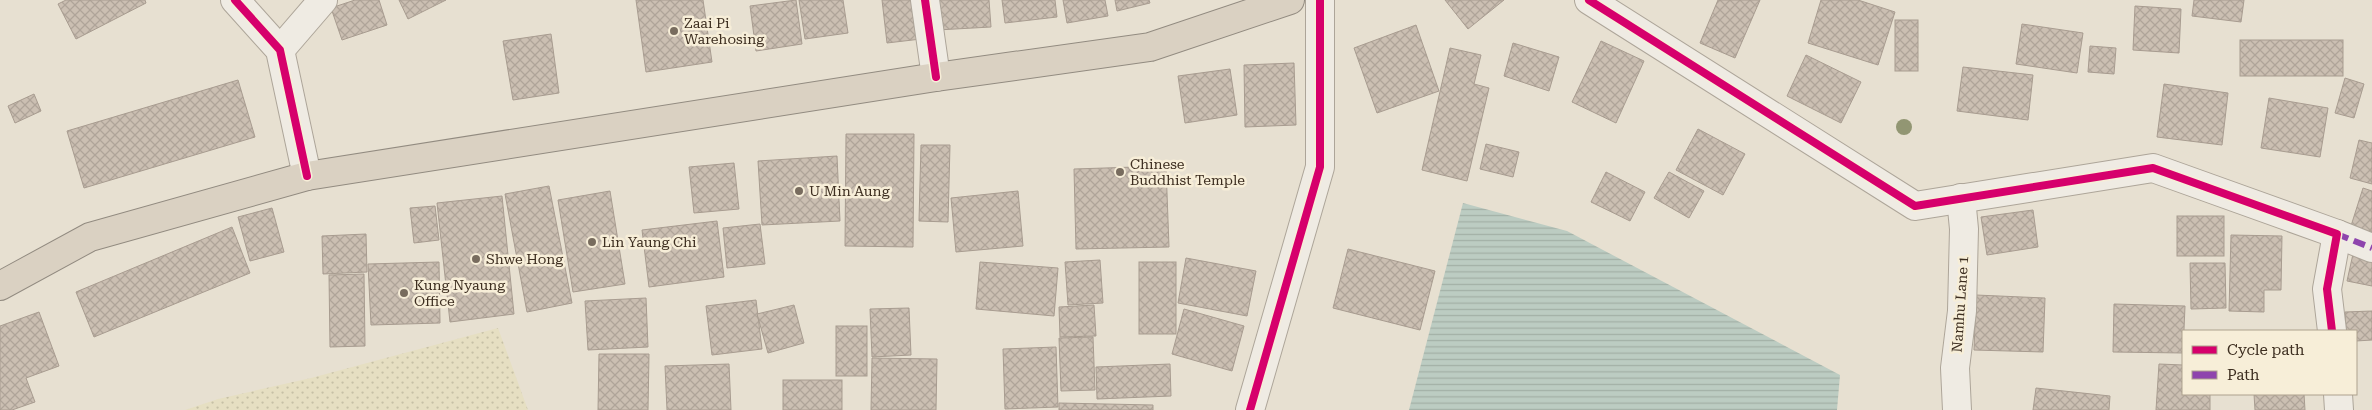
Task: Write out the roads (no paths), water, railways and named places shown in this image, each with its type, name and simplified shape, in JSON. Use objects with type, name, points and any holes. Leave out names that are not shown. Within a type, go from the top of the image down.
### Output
[{"type":"highway","points":[[0,286],[90,238],[307,176],[936,78],[1150,47],[1290,0]]},
{"type":"street","points":[[235,0],[280,50],[307,176]]},
{"type":"street","points":[[280,50],[324,0]]},
{"type":"street","points":[[926,0],[936,78]]},
{"type":"street","points":[[1250,410],[1320,167],[1320,0]]},
{"type":"street","points":[[1589,0],[1915,206],[2153,168],[2372,248]]},
{"type":"street","name":"Namhu Lane 1","points":[[1957,410],[1955,368],[1962,311],[1964,229],[1961,198]]},
{"type":"street","points":[[2332,330],[2327,289],[2336,234]]},
{"type":"street","points":[[2338,395],[2339,410]]},
{"type":"place","name":"Zaai Pi Warehosing","points":[[674,31]]},
{"type":"place","name":"Chinese Buddhist Temple","points":[[1120,172]]},
{"type":"place","name":"U Min Aung","points":[[799,191]]},
{"type":"place","name":"Lin Yaung Chi","points":[[592,242]]},
{"type":"place","name":"Shwe Hong","points":[[476,259]]},
{"type":"place","name":"Kung Nyaung Office","points":[[404,293]]}]
